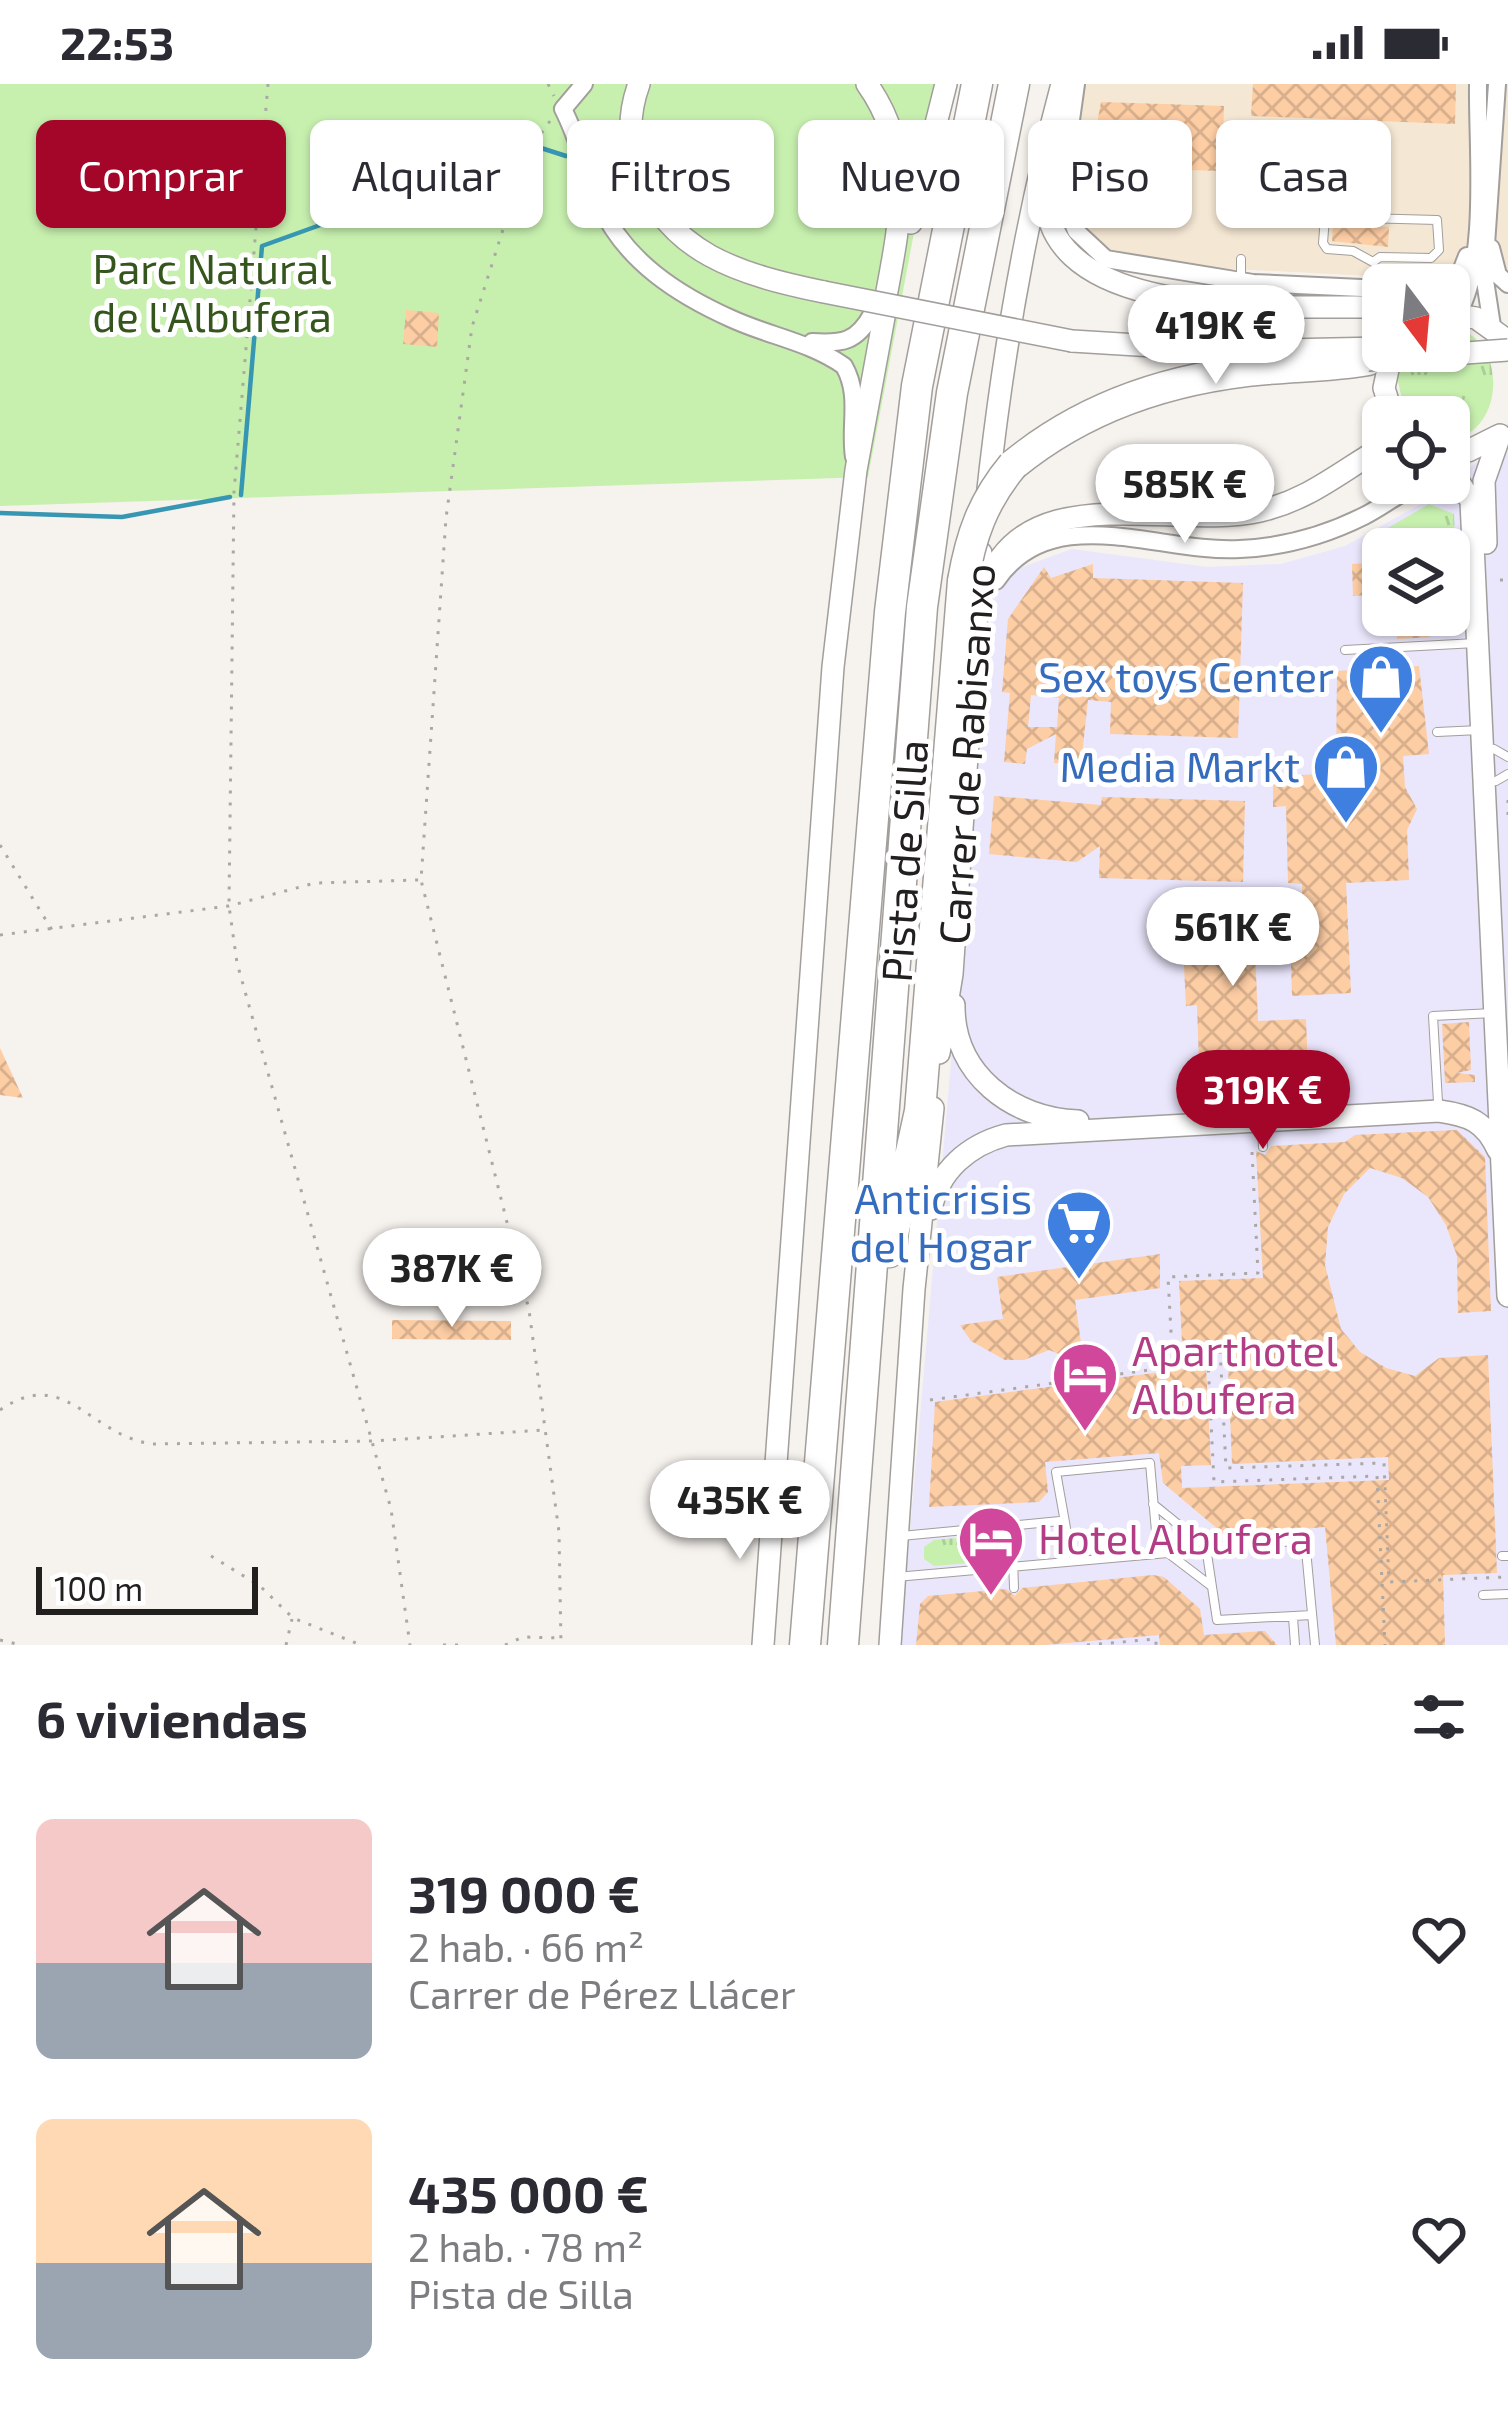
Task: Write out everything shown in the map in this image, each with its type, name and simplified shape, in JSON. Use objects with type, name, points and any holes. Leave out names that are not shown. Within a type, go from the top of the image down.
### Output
[{"type":"highway","name":"Pista de Silla","points":[[805,1645],[890,612],[917,386],[977,84]]},
{"type":"highway","name":"Pista de Silla","points":[[843,1645],[922,607],[952,393],[1014,84]]},
{"type":"highway","points":[[864,1411],[880,1361],[889,1252],[920,1112],[971,594],[971,534],[993,489],[1013,465],[1078,420],[1162,386],[1362,352]]},
{"type":"street","points":[[584,84],[562,109],[601,207],[624,246],[652,274],[702,303],[844,366],[853,381],[856,401],[850,434],[856,470]]},
{"type":"street","points":[[639,84],[630,121],[634,157],[652,204],[669,226],[709,259],[735,271],[1072,341],[1195,358],[1362,350]]},
{"type":"street","points":[[867,84],[895,136],[902,172],[887,287],[946,84]]},
{"type":"street","name":"Carrer de Rabisanxo","points":[[1054,120],[1062,84]]},
{"type":"street","points":[[1076,84],[1061,179],[1066,212],[1090,248],[1125,266],[1247,283],[1358,306]]},
{"type":"street","points":[[1470,282],[1478,84]]},
{"type":"street","points":[[1497,84],[1500,161],[1484,274],[1504,335]]},
{"type":"street","points":[[1464,264],[1475,220]]},
{"type":"street","name":"Carrer de Rabisanxo","points":[[890,1645],[923,1196],[952,974],[971,594],[996,409],[1029,228]]},
{"type":"street","points":[[1053,228],[1086,270],[1124,285],[1257,308],[1362,306]]},
{"type":"street","points":[[1489,239],[1498,275],[1508,284]]},
{"type":"street","points":[[1247,283],[1362,288]]},
{"type":"street","points":[[793,340],[838,344],[862,333],[878,316]]},
{"type":"street","points":[[763,1645],[833,668],[878,316]]},
{"type":"street","points":[[1470,321],[1504,335]]},
{"type":"street","points":[[1470,339],[1504,335]]},
{"type":"street","points":[[1470,339],[1504,335]]},
{"type":"street","points":[[1072,341],[1362,349]]},
{"type":"street","points":[[1470,450],[1505,438]]},
{"type":"street","points":[[1505,438],[1484,481],[1495,746],[1480,894],[1503,1100],[1508,1296]]},
{"type":"street","points":[[971,594],[998,560],[1047,523],[1088,515],[1197,518],[1260,511],[1307,496],[1362,461]]},
{"type":"street","points":[[1470,499],[1477,643],[1504,785],[1508,1047]]},
{"type":"street","points":[[971,594],[1014,560],[1057,538],[1086,533],[1196,549],[1262,547],[1336,529],[1387,504]]},
{"type":"street","points":[[1464,504],[1470,513]]},
{"type":"street","points":[[952,974],[954,1020],[967,1061],[986,1085],[1028,1112],[1089,1121],[1503,1100]]},
{"type":"street","points":[[916,1304],[932,1202],[941,1181],[970,1149],[1006,1135],[1257,1131],[1439,1111],[1469,1115],[1490,1132],[1502,1159]]},
{"type":"lane","points":[[1325,218],[1437,220],[1438,250],[1431,258],[1380,257],[1373,262],[1353,250],[1328,249],[1323,243],[1325,218]]},
{"type":"lane","points":[[1241,260],[1247,283]]},
{"type":"lane","points":[[1345,650],[1477,643]]},
{"type":"lane","points":[[1436,732],[1495,746]]},
{"type":"lane","points":[[1438,1102],[1433,1016],[1495,1013]]},
{"type":"lane","points":[[1257,1131],[1263,1147]]},
{"type":"lane","points":[[1065,1562],[1066,1528],[1060,1521],[1056,1472],[1113,1462],[1150,1463],[1158,1554]]},
{"type":"lane","points":[[1153,1504],[1206,1547],[1298,1540],[1306,1550],[1315,1645]]},
{"type":"lane","points":[[897,1536],[1060,1521]]},
{"type":"lane","points":[[1012,1526],[1014,1588]]},
{"type":"lane","points":[[1206,1547],[1217,1620],[1312,1615]]},
{"type":"lane","points":[[894,1577],[1168,1553],[1210,1585]]},
{"type":"lane","points":[[1484,1595],[1508,1594]]},
{"type":"lane","points":[[1293,1617],[1295,1645]]},
{"type":"path","points":[[268,84],[234,492],[229,906],[237,962],[391,1509],[410,1645]]},
{"type":"path","points":[[561,1645],[559,1532],[524,1288],[421,880],[446,518],[472,327],[527,154],[537,134],[562,109]]},
{"type":"path","points":[[1500,580],[1508,580]]},
{"type":"path","points":[[1504,785],[1508,822]]},
{"type":"path","points":[[0,844],[53,931]]},
{"type":"path","points":[[0,935],[229,906],[315,883],[421,880]]},
{"type":"path","points":[[1257,1131],[1258,1273],[1168,1277],[1172,1350],[1220,1347],[1226,1468],[1384,1463],[1389,1582],[1505,1577]]},
{"type":"path","points":[[930,1400],[1208,1362],[1214,1482],[1377,1476],[1385,1645]]},
{"type":"path","points":[[0,1410],[39,1391],[53,1394],[132,1441],[152,1444],[373,1441],[547,1430]]},
{"type":"path","points":[[211,1556],[260,1586],[292,1618],[361,1645]]},
{"type":"path","points":[[286,1645],[292,1618]]},
{"type":"path","points":[[505,1645],[523,1637],[561,1638]]},
{"type":"path","points":[[1087,1645],[1156,1639],[1156,1645]]},
{"type":"path","points":[[0,1640],[21,1645]]},
{"type":"path","points":[[443,1645],[464,1645]]},
{"type":"shaded area","points":[[1079,84],[1508,84],[1508,283],[1470,281],[1470,264],[1362,264],[1362,276],[1157,265],[1097,252],[1080,228],[1192,228],[1192,120],[1074,120]]},
{"type":"shaded area","points":[[1508,423],[1508,1645],[900,1645],[992,595],[1017,569],[1072,549],[1207,567],[1281,564],[1362,537],[1362,636],[1470,636],[1470,528],[1377,528],[1421,504],[1470,504],[1470,468]]},
{"type":"green space","name":"Parc Natural de l'Albufera","points":[[0,84],[942,84],[935,120],[798,120],[798,228],[915,228],[868,477],[0,506]]},
{"type":"green space","points":[[1470,335],[1490,364],[1490,403],[1470,431],[1470,396],[1401,396],[1399,372],[1470,372]]},
{"type":"green space","points":[[1442,372],[1469,376],[1469,388],[1461,396],[1447,396],[1439,388]]},
{"type":"green space","points":[[1429,504],[1454,514],[1454,528],[1388,528]]},
{"type":"green space","points":[[993,1535],[1002,1541],[1003,1553],[994,1561],[934,1566],[924,1559],[924,1547],[934,1540]]},
{"type":"building","points":[[1253,84],[1456,84],[1455,124],[1251,116]]},
{"type":"building","points":[[1101,102],[1224,106],[1224,120],[1216,120],[1216,171],[1192,170],[1192,120],[1098,120]]},
{"type":"building","points":[[1333,228],[1389,228],[1388,247],[1332,241]]},
{"type":"building","points":[[406,310],[439,313],[437,347],[403,344]]},
{"type":"building","points":[[1362,563],[1362,595],[1353,596],[1352,564]]},
{"type":"building","points":[[1093,564],[1093,578],[1243,583],[1238,738],[1110,734],[1111,702],[1088,700],[1081,765],[1054,763],[1056,734],[1027,749],[1025,764],[1004,762],[1010,693],[1002,692],[1008,619],[1044,567],[1051,578]],"holes":[[[1031,695],[1059,698],[1057,727],[1028,727]]]},
{"type":"building","points":[[1419,666],[1429,754],[1403,756],[1405,787],[1417,809],[1407,830],[1409,880],[1346,883],[1351,993],[1292,996],[1289,901],[1302,900],[1302,884],[1288,883],[1286,806],[1273,807],[1273,785],[1285,776],[1336,773],[1337,671]]},
{"type":"building","points":[[994,796],[1101,805],[1102,797],[1245,801],[1243,882],[1099,878],[1100,846],[1077,862],[989,854]]},
{"type":"building","points":[[1253,902],[1258,1021],[1306,1019],[1308,1069],[1282,1070],[1282,1057],[1199,1061],[1197,1005],[1186,1006],[1181,906]]},
{"type":"building","points":[[1469,1022],[1471,1070],[1457,1073],[1475,1075],[1475,1082],[1445,1083],[1442,1024]]},
{"type":"building","points":[[0,1048],[23,1098],[0,1095]]},
{"type":"building","points":[[1457,1130],[1485,1157],[1491,1311],[1458,1313],[1457,1256],[1446,1225],[1428,1197],[1402,1178],[1370,1168],[1344,1194],[1328,1227],[1325,1265],[1341,1329],[1360,1352],[1386,1368],[1415,1376],[1439,1358],[1488,1355],[1497,1573],[1443,1575],[1445,1645],[1336,1645],[1325,1527],[1226,1536],[1163,1483],[1159,1453],[1045,1462],[1048,1492],[1039,1502],[929,1507],[935,1402],[1206,1366],[1211,1465],[1181,1466],[1182,1488],[1389,1480],[1388,1457],[1232,1464],[1227,1341],[1182,1343],[1179,1281],[1263,1278],[1256,1151],[1265,1155],[1271,1146],[1345,1142],[1355,1135]]},
{"type":"building","points":[[1160,1254],[1160,1288],[1075,1300],[1084,1364],[1049,1350],[1024,1360],[1005,1360],[971,1341],[960,1325],[1003,1319],[997,1277]]},
{"type":"building","points":[[434,1269],[503,1269],[503,1298],[449,1298],[448,1283],[436,1284]]},
{"type":"building","points":[[392,1320],[511,1321],[511,1340],[392,1339]]},
{"type":"building","points":[[1164,1577],[1200,1609],[1204,1635],[1265,1631],[1277,1645],[1160,1645],[1159,1635],[1045,1645],[916,1645],[920,1604],[928,1596],[1006,1589],[1015,1596],[1022,1588]]},
{"type":"waterway","points":[[543,149],[566,156]]},
{"type":"waterway","points":[[241,495],[262,246],[312,228]]},
{"type":"waterway","points":[[0,513],[122,517],[230,497]]},
{"type":"place","name":"Sex toys Center","points":[[1381,736]]},
{"type":"place","name":"Media Markt","points":[[1346,826]]},
{"type":"place","name":"Anticrisis del Hogar","points":[[1079,1282]]},
{"type":"place","name":"Aparthotel Albufera","points":[[1085,1434]]},
{"type":"place","name":"Hotel Albufera","points":[[991,1598]]}]
